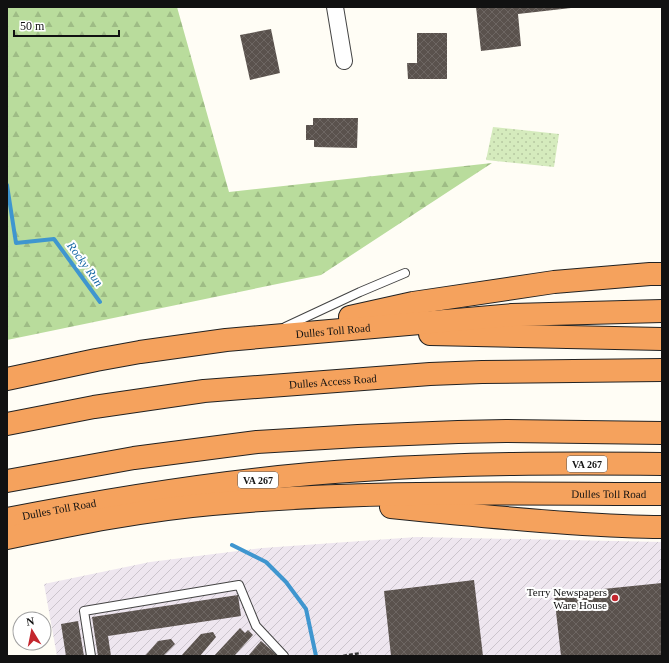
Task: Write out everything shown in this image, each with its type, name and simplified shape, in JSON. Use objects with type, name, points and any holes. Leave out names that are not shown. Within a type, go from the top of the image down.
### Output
[{"type":"highway","points":[[262,336],[305,328],[413,303],[554,282],[662,274]]},
{"type":"highway","name":"Dulles Toll Road","points":[[7,379],[96,360],[189,345],[262,336],[512,315],[662,311]]},
{"type":"highway","points":[[262,336],[325,334],[435,334],[662,339]]},
{"type":"highway","points":[[7,368],[96,360]]},
{"type":"highway","name":"Dulles Access Road","points":[[7,424],[94,407],[204,391],[475,372],[662,370]]},
{"type":"highway","points":[[7,481],[134,458],[257,442],[458,432],[506,431],[662,433]]},
{"type":"highway","name":"Dulles Toll Road","points":[[7,519],[81,505],[232,482],[363,470],[486,465],[662,464]]},
{"type":"highway","name":"Dulles Toll Road","points":[[7,538],[104,519],[185,507],[282,499],[367,495],[662,494]]},
{"type":"highway","points":[[282,499],[383,506],[539,521],[631,527],[662,527]]},
{"type":"highway","points":[[7,549],[104,519]]},
{"type":"street","points":[[335,7],[344,60]]},
{"type":"lane","points":[[262,336],[290,325],[360,292],[405,273]]},
{"type":"lane","points":[[92,656],[84,611],[239,585],[256,626],[284,656]]},
{"type":"path","points":[[343,656],[360,653]]},
{"type":"shaded area","points":[[417,537],[662,542],[662,656],[57,656],[52,628],[52,611],[49,611],[44,584],[150,562],[263,548]]},
{"type":"green space","points":[[7,7],[177,7],[229,192],[492,163],[321,275],[7,340]]},
{"type":"green space","points":[[493,127],[559,134],[554,167],[486,160]]},
{"type":"building","points":[[476,7],[571,8],[518,14],[521,46],[481,51]]},
{"type":"building","points":[[271,29],[280,73],[250,80],[240,35]]},
{"type":"building","points":[[417,33],[447,33],[447,79],[408,79],[407,63],[417,63]]},
{"type":"building","points":[[313,118],[358,118],[357,148],[314,147],[314,140],[306,140],[306,125],[313,125]]},
{"type":"building","points":[[474,580],[483,656],[391,656],[384,591]]},
{"type":"building","points":[[662,583],[662,656],[561,656],[554,594]]},
{"type":"building","points":[[238,595],[241,616],[108,636],[111,656],[98,656],[92,617]]},
{"type":"building","points":[[78,621],[84,656],[66,656],[61,624]]},
{"type":"building","points":[[240,628],[245,633],[248,630],[253,635],[234,656],[214,656]]},
{"type":"building","points":[[213,632],[216,637],[200,656],[181,656],[201,634]]},
{"type":"building","points":[[171,639],[175,644],[163,656],[145,656],[158,641]]},
{"type":"building","points":[[261,641],[278,656],[248,656]]},
{"type":"waterway","name":"Rocky Run","points":[[7,185],[16,243],[54,239],[100,302]]},
{"type":"waterway","name":"Rocky Run","points":[[232,545],[266,562],[286,582],[306,609],[316,656]]},
{"type":"place","name":"Terry Newspapers Ware House","points":[[615,598]]}]
